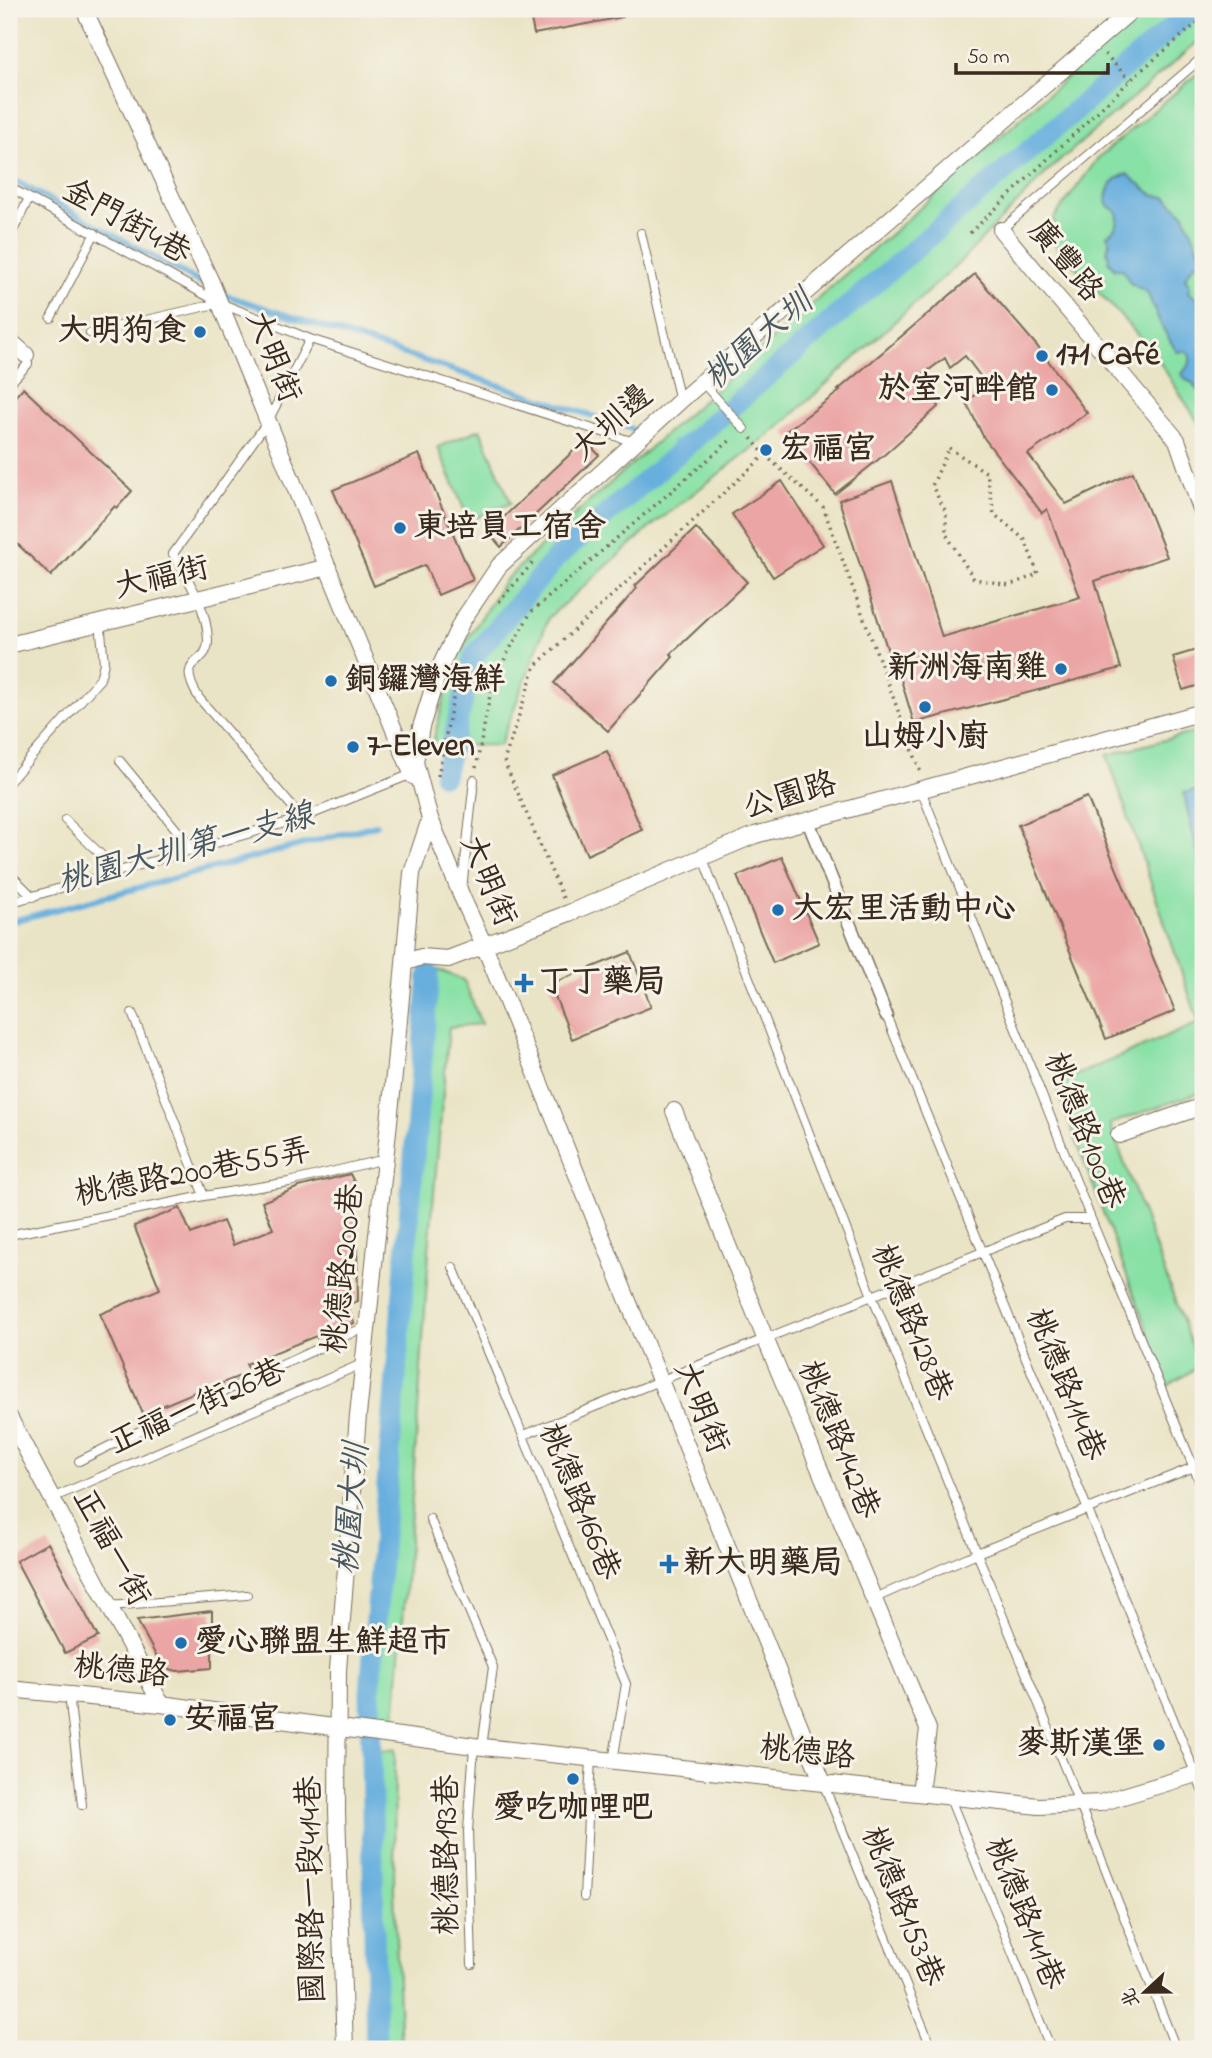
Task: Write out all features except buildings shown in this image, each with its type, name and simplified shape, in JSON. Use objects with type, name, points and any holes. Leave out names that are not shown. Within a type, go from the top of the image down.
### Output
[{"type":"street","name":"大明街","points":[[84,9],[219,301],[484,945],[823,1783]]},
{"type":"street","name":"大圳邊","points":[[430,819],[415,762],[421,727],[439,669],[461,621],[499,566],[680,401],[708,387],[1133,9]]},
{"type":"street","name":"廣豐路","points":[[1001,230],[1177,440],[1203,515]]},
{"type":"street","points":[[9,340],[26,355]]},
{"type":"street","name":"大福街","points":[[9,645],[328,567]]},
{"type":"street","name":"公園路","points":[[404,963],[421,957],[448,959],[569,913],[755,835],[1203,712]]},
{"type":"street","name":"桃德路200巷","points":[[345,1729],[339,1657],[358,1415],[412,873],[430,819]]},
{"type":"street","points":[[808,821],[886,1015]]},
{"type":"street","points":[[1119,1135],[1203,1106]]},
{"type":"street","name":"桃德路142巷","points":[[674,1111],[872,1599],[928,1729],[920,1793]]},
{"type":"street","name":"正福一街","points":[[9,1417],[161,1704]]},
{"type":"street","name":"桃德路","points":[[9,1689],[161,1704],[591,1759],[1039,1806],[1100,1803],[1200,1774]]},
{"type":"street","name":"國際路一段414巷","points":[[345,1729],[337,1811],[345,2049]]},
{"type":"lane","name":"廣豐路","points":[[1001,230],[1203,57]]},
{"type":"lane","name":"金門街4巷","points":[[9,187],[219,301],[310,339],[634,442]]},
{"type":"lane","points":[[9,239],[29,198]]},
{"type":"lane","points":[[51,318],[95,233]]},
{"type":"lane","points":[[641,233],[680,401]]},
{"type":"lane","points":[[90,333],[219,301]]},
{"type":"lane","points":[[302,818],[199,698],[189,682],[189,670],[207,648],[208,640],[199,599],[173,554],[268,421],[310,339]]},
{"type":"lane","points":[[9,384],[28,364],[26,355]]},
{"type":"lane","points":[[708,387],[744,429]]},
{"type":"lane","points":[[9,782],[100,679],[104,663],[100,622]]},
{"type":"lane","points":[[120,761],[194,851]]},
{"type":"lane","points":[[9,903],[302,818],[412,774]]},
{"type":"lane","points":[[462,897],[474,780]]},
{"type":"lane","name":"桃德路100巷","points":[[924,789],[1091,1219],[1203,1490]]},
{"type":"lane","points":[[65,820],[119,872]]},
{"type":"lane","name":"桃德路128巷","points":[[702,856],[872,1296],[1080,1805],[1176,2049]]},
{"type":"lane","points":[[9,873],[33,897]]},
{"type":"lane","points":[[132,1013],[204,1196]]},
{"type":"lane","name":"桃德路114巷","points":[[886,1015],[1088,1510],[1200,1774],[1203,1792]]},
{"type":"lane","name":"桃德路200巷55弄","points":[[9,1236],[204,1196],[289,1182],[385,1158]]},
{"type":"lane","points":[[524,1435],[1065,1219],[1091,1219]]},
{"type":"lane","name":"桃德路166巷","points":[[453,1267],[625,1684],[613,1761]]},
{"type":"lane","points":[[79,1461],[166,1418],[368,1326]]},
{"type":"lane","name":"正福一街26巷","points":[[52,1499],[364,1363]]},
{"type":"lane","points":[[872,1599],[977,1553],[1194,1467]]},
{"type":"lane","name":"桃德路193巷","points":[[430,1519],[493,1667],[478,1746],[468,1831],[472,1964]]},
{"type":"lane","points":[[109,1606],[247,1595]]},
{"type":"lane","points":[[69,1695],[82,1805]]},
{"type":"lane","points":[[584,1898],[591,1759]]},
{"type":"lane","name":"桃德路153巷","points":[[823,1783],[932,2049]]},
{"type":"lane","name":"桃德路141巷","points":[[949,1797],[1051,2049]]},
{"type":"path","points":[[970,233],[1130,80],[1203,18]]},
{"type":"path","points":[[1111,61],[1130,80]]},
{"type":"path","points":[[474,780],[490,695],[506,656],[531,612],[744,429],[765,455],[823,507],[924,789]]},
{"type":"path","points":[[949,448],[987,473],[994,514],[1025,540],[1038,574],[1010,585],[974,579],[946,534],[946,512],[932,486],[949,448]]},
{"type":"path","points":[[569,913],[504,761],[535,666],[765,455]]},
{"type":"path","points":[[491,610],[535,560]]},
{"type":"path","points":[[438,778],[459,668]]},
{"type":"green space","points":[[1144,9],[1203,9],[1203,37],[1049,170],[960,262],[779,427],[653,525],[549,617],[500,745],[432,746],[453,663],[505,580],[580,510]]},
{"type":"green space","points":[[1203,69],[1203,430],[1154,353],[1055,244],[1054,218],[1099,157]]},
{"type":"green space","points":[[480,429],[511,503],[469,521],[438,447]]},
{"type":"green space","points":[[1203,730],[1203,1091],[1110,1124],[1199,1366],[1168,1386],[1055,1084],[1199,1023],[1107,755]]},
{"type":"green space","points":[[436,969],[464,980],[481,1024],[449,1027],[430,1237],[394,1731],[375,1728]]},
{"type":"green space","points":[[395,1749],[394,1891],[401,2049],[381,2049],[377,1751]]},
{"type":"water","points":[[1127,174],[1153,195],[1166,197],[1184,214],[1203,258],[1203,265],[1195,263],[1185,278],[1190,285],[1188,292],[1203,304],[1203,393],[1182,374],[1190,363],[1190,356],[1186,351],[1177,352],[1161,325],[1147,292],[1130,283],[1123,270],[1114,268],[1108,261],[1110,241],[1107,235],[1115,228],[1118,219],[1117,212],[1107,205],[1108,190],[1113,182]]},
{"type":"water","points":[[1203,789],[1203,882],[1184,793]]},
{"type":"waterway","name":"桃園大圳","points":[[444,775],[474,656],[556,558],[1193,9]]},
{"type":"waterway","points":[[9,168],[15,181],[210,288]]},
{"type":"waterway","points":[[219,293],[644,433]]},
{"type":"waterway","points":[[674,443],[685,446]]},
{"type":"waterway","name":"桃園大圳第一支線","points":[[9,922],[376,825]]},
{"type":"waterway","name":"桃園大圳","points":[[376,2049],[370,1692],[429,974]]},
{"type":"place","name":"大明狗食","points":[[200,332]]},
{"type":"place","name":"171 Café","points":[[1042,356]]},
{"type":"place","name":"於室河畔館","points":[[1052,390]]},
{"type":"place","name":"宏福宮","points":[[766,450]]},
{"type":"place","name":"東培員工宿舍","points":[[400,528]]},
{"type":"place","name":"新洲海南雞","points":[[1061,669]]},
{"type":"place","name":"銅鑼灣海鮮","points":[[331,681]]},
{"type":"place","name":"山姆小廚","points":[[925,707]]},
{"type":"place","name":"7-Eleven","points":[[353,747]]},
{"type":"place","name":"大宏里活動中心","points":[[778,910]]},
{"type":"place","name":"丁丁藥局","points":[[524,983]]},
{"type":"place","name":"新大明藥局","points":[[669,1564]]},
{"type":"place","name":"愛心聯盟生鮮超市","points":[[181,1643]]},
{"type":"place","name":"安福宮","points":[[170,1720]]},
{"type":"place","name":"麥斯漢堡","points":[[1159,1745]]},
{"type":"place","name":"愛吃咖哩吧","points":[[573,1779]]}]
